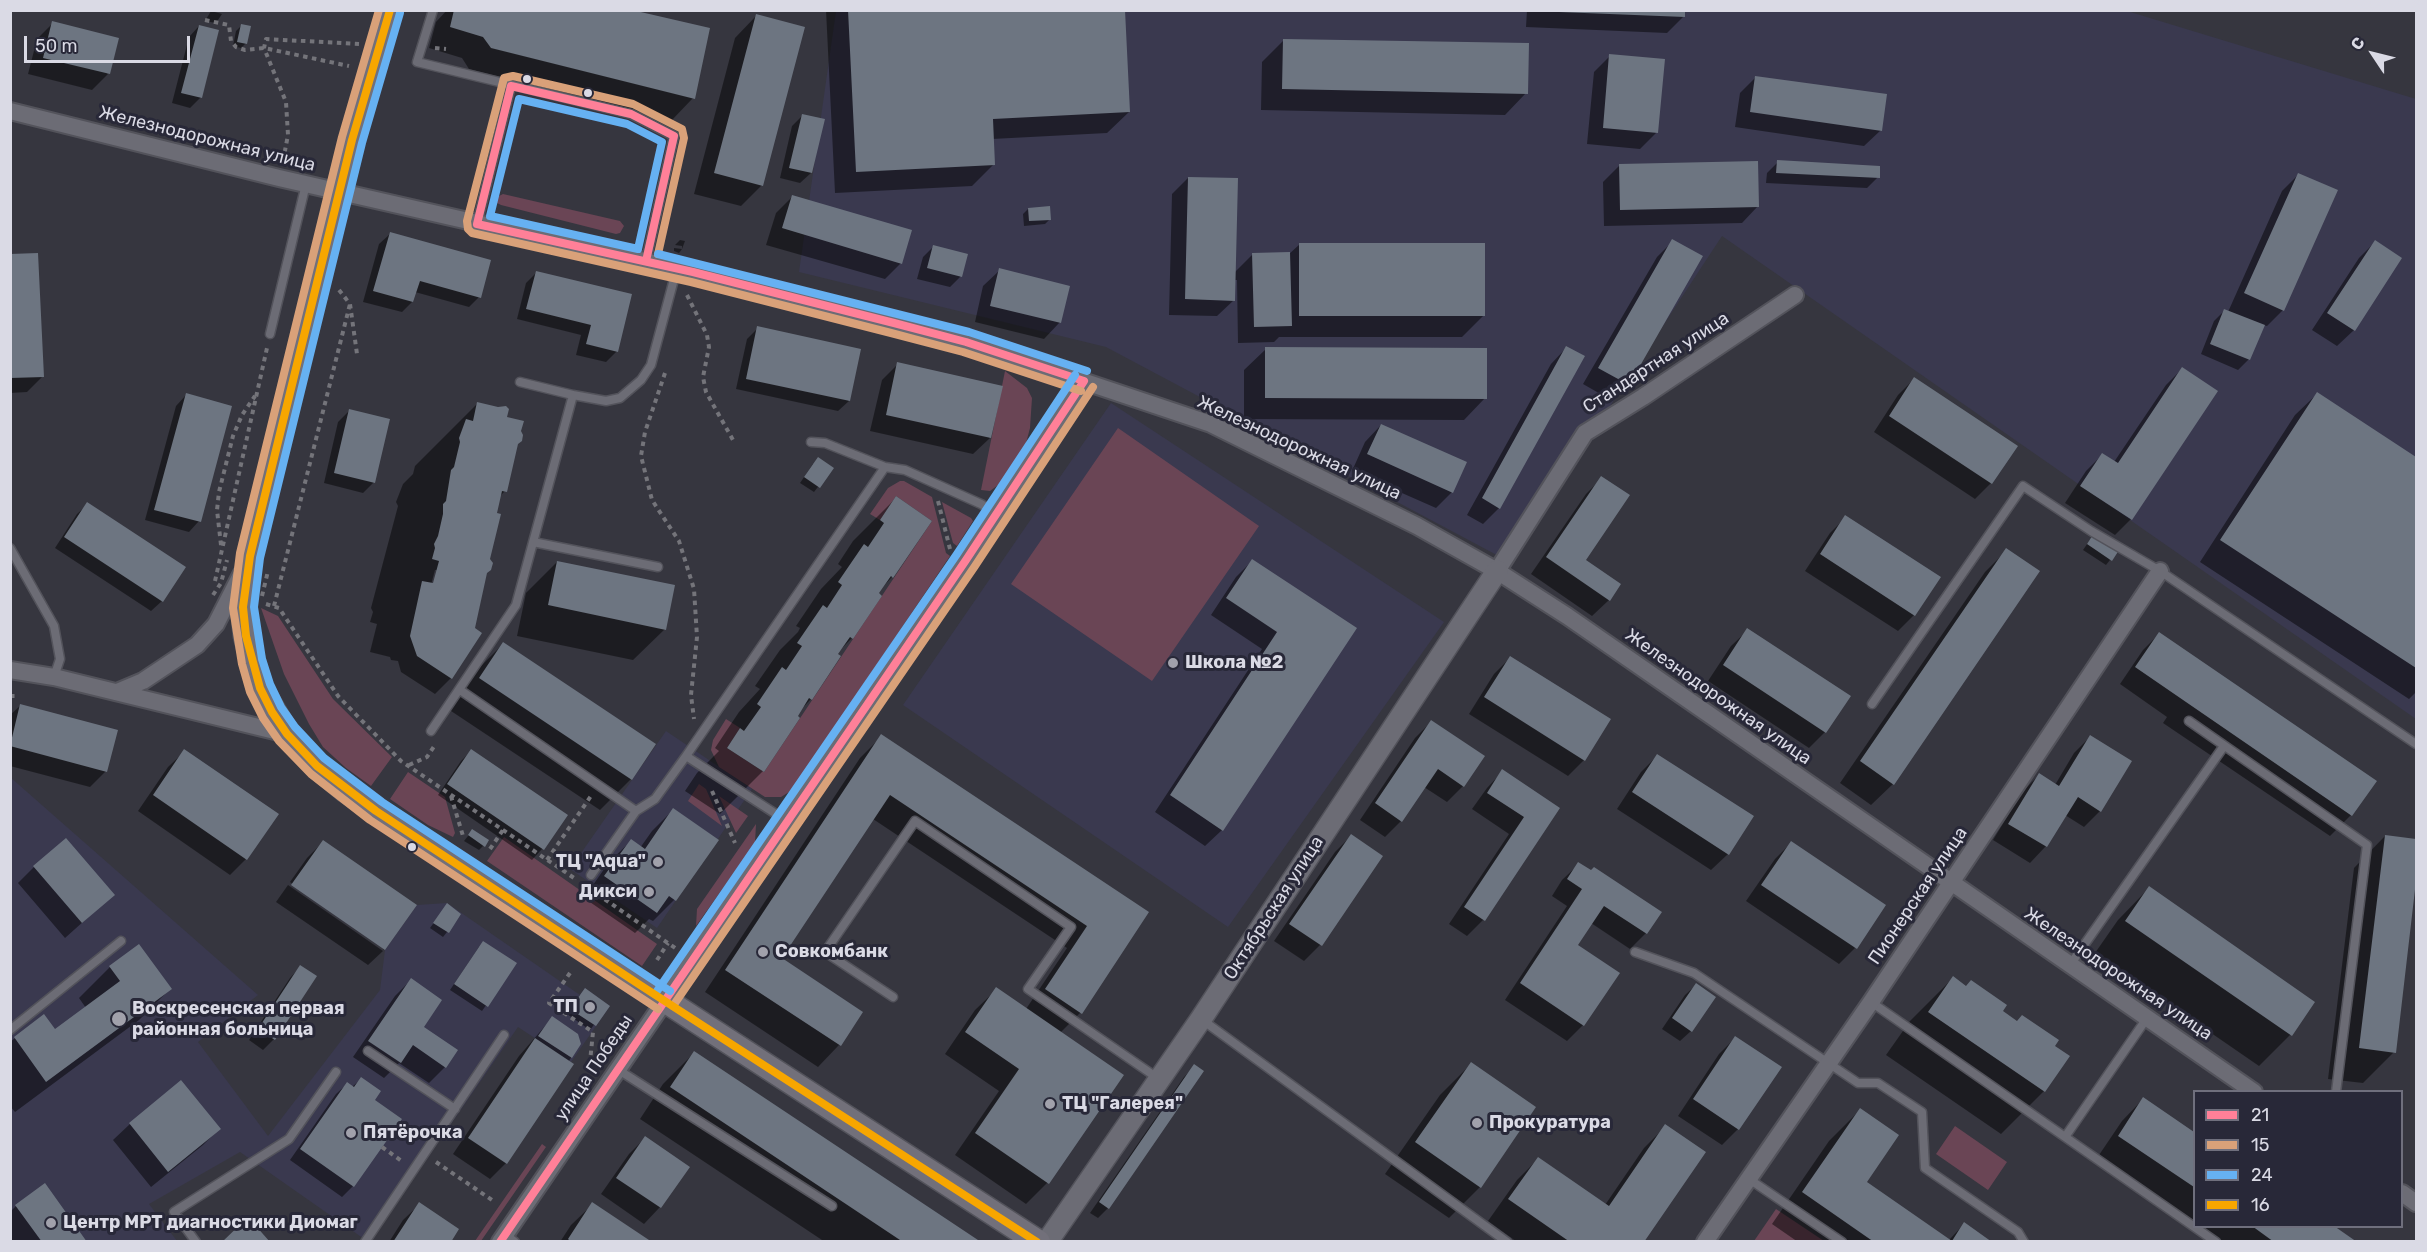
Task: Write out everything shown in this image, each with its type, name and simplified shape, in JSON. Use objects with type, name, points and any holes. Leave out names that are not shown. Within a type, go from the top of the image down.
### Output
[{"type":"main road","points":[[390,10],[349,152],[250,556],[243,607],[246,636],[260,688],[287,734],[317,766],[346,790],[664,1000],[1038,1242]]},
{"type":"street","name":"Железнодорожная улица","points":[[10,111],[306,184],[677,268],[966,342],[1211,424],[1417,526],[1497,571],[1577,623],[2251,1090]]},
{"type":"street","name":"Стандартная улица","points":[[1497,571],[1585,433],[1643,398],[1795,295]]},
{"type":"street","name":"улица Победы","points":[[506,1239],[617,1069],[966,560],[1084,381]]},
{"type":"street","points":[[117,692],[143,681],[197,645],[220,617],[250,556]]},
{"type":"street","name":"Октябрьская улица","points":[[1047,1242],[1201,1019],[1497,571]]},
{"type":"street","name":"Пионерская улица","points":[[1705,1242],[1829,1063],[2160,571]]},
{"type":"street","points":[[10,670],[54,677],[287,734]]},
{"type":"street","points":[[2403,1193],[2416,1203]]},
{"type":"lane","points":[[433,10],[417,62],[631,114],[674,136],[646,261]]},
{"type":"lane","points":[[477,224],[511,86]]},
{"type":"lane","points":[[270,334],[306,184]]},
{"type":"lane","points":[[520,382],[606,401],[620,398],[640,380],[651,365],[677,268]]},
{"type":"lane","points":[[431,731],[516,605],[573,395]]},
{"type":"lane","points":[[811,442],[825,443],[885,467],[905,470],[996,513]]},
{"type":"lane","points":[[591,875],[636,811],[656,800],[885,467]]},
{"type":"lane","points":[[1872,704],[2023,486],[2091,531],[2160,571],[2416,744]]},
{"type":"lane","points":[[533,542],[658,567]]},
{"type":"lane","points":[[10,548],[54,626],[60,659],[54,677]]},
{"type":"lane","points":[[460,690],[636,811]]},
{"type":"lane","points":[[2189,722],[2367,845],[2336,1090]]},
{"type":"lane","points":[[2070,965],[2224,746]]},
{"type":"lane","points":[[687,756],[787,821]]},
{"type":"lane","points":[[893,997],[825,952],[915,821],[1071,927],[1028,989],[1159,1079]]},
{"type":"lane","points":[[10,1030],[122,941]]},
{"type":"lane","points":[[1635,952],[1694,973],[1858,1083],[1878,1083],[1922,1112],[1925,1168],[2019,1232],[2024,1242]]},
{"type":"lane","points":[[1870,1002],[2193,1226]]},
{"type":"lane","points":[[2065,1137],[2146,1018]]},
{"type":"lane","points":[[1201,1019],[1507,1242]]},
{"type":"lane","points":[[365,1242],[504,1035]]},
{"type":"lane","points":[[368,1051],[455,1109]]},
{"type":"lane","points":[[617,1069],[832,1206]]},
{"type":"lane","points":[[196,1242],[174,1212],[289,1139],[336,1072]]},
{"type":"lane","points":[[1749,1179],[1842,1242]]},
{"type":"lane","points":[[2196,1228],[2216,1242]]},
{"type":"path","points":[[204,20],[229,26],[231,41],[236,47],[245,50],[264,48],[349,66]]},
{"type":"path","points":[[282,165],[288,135],[286,102],[264,48],[266,39],[362,44]]},
{"type":"path","points":[[421,48],[446,49]]},
{"type":"path","points":[[684,306],[687,295],[707,335],[709,347],[703,377],[706,392],[733,440]]},
{"type":"path","points":[[274,606],[350,304],[357,354]]},
{"type":"path","points":[[209,602],[213,596],[270,334]]},
{"type":"path","points":[[665,372],[645,432],[641,456],[652,500],[679,541],[694,589],[696,638],[691,695],[694,722],[701,734]]},
{"type":"path","points":[[222,549],[217,510],[219,492],[233,436],[242,416],[257,393]]},
{"type":"path","points":[[934,484],[950,550]]},
{"type":"path","points":[[262,596],[264,603],[279,608],[338,696],[401,761],[692,959]]},
{"type":"path","points":[[547,860],[599,785]]},
{"type":"path","points":[[710,786],[735,843]]},
{"type":"path","points":[[451,795],[463,836]]},
{"type":"path","points":[[490,849],[503,830]]},
{"type":"path","points":[[657,960],[668,943]]},
{"type":"path","points":[[570,973],[549,1003],[593,1032],[590,1062]]},
{"type":"path","points":[[382,1148],[414,1170]]},
{"type":"path","points":[[425,1154],[495,1202]]},
{"type":"shaded area","points":[[836,11],[2127,11],[2416,99],[2416,719],[1722,236],[1508,561],[1106,347],[799,272]]},
{"type":"shaded area","points":[[503,194],[620,221],[624,226],[620,233],[616,234],[501,205],[497,203],[497,197]]},
{"type":"shaded area","points":[[1005,371],[1027,388],[1032,398],[1030,428],[1025,447],[1005,480],[990,491],[981,490]]},
{"type":"shaded area","name":"Школа №2","points":[[1111,403],[1444,622],[1228,927],[903,705]]},
{"type":"shaded area","points":[[1118,428],[1259,526],[1152,681],[1011,584]]},
{"type":"shaded area","points":[[900,481],[932,497],[946,553],[950,556],[799,780],[789,792],[781,797],[765,797],[719,767],[711,750],[713,740],[726,719],[740,728],[727,748],[764,772],[932,521],[896,496],[880,520],[870,514],[888,488]]},
{"type":"shaded area","points":[[942,502],[973,521],[957,546],[953,543]]},
{"type":"shaded area","points":[[261,608],[278,616],[333,699],[392,757],[371,786],[323,747],[284,674]]},
{"type":"shaded area","points":[[666,731],[752,789],[657,928],[570,869]]},
{"type":"shaded area","points":[[408,772],[445,797],[455,833],[453,837],[428,825],[390,799]]},
{"type":"shaded area","points":[[10,777],[258,995],[198,1042],[268,1136],[380,990],[385,950],[417,905],[447,903],[580,995],[585,988],[610,1006],[571,1062],[518,1027],[370,1241],[240,1152],[149,1204],[177,1241],[11,1241]]},
{"type":"shaded area","points":[[699,784],[706,789],[722,826],[688,801]]},
{"type":"shaded area","points":[[719,796],[748,816],[736,833]]},
{"type":"shaded area","points":[[756,824],[755,843],[696,926],[697,909]]},
{"type":"shaded area","points":[[504,837],[657,944],[642,966],[487,861]]},
{"type":"shaded area","points":[[1955,1126],[2007,1162],[1988,1190],[1936,1154]]},
{"type":"shaded area","points":[[542,1144],[546,1147],[481,1241],[475,1241]]},
{"type":"shaded area","points":[[1776,1209],[1824,1241],[1754,1241]]},
{"type":"building","points":[[454,10],[632,10],[710,28],[695,99],[491,48],[483,37],[450,27]]},
{"type":"building","points":[[848,10],[1125,10],[1130,112],[993,119],[995,165],[856,172]]},
{"type":"building","points":[[1559,10],[1685,10],[1685,17],[1559,12]]},
{"type":"building","points":[[756,14],[805,27],[763,186],[714,173]]},
{"type":"building","points":[[52,21],[119,38],[110,74],[43,58]]},
{"type":"building","points":[[241,24],[251,26],[247,44],[237,42]]},
{"type":"building","points":[[199,25],[219,30],[202,98],[181,93]]},
{"type":"building","points":[[1283,39],[1529,43],[1528,94],[1282,89]]},
{"type":"building","points":[[1609,54],[1665,59],[1658,133],[1603,128]]},
{"type":"building","points":[[1755,76],[1887,94],[1882,131],[1750,112]]},
{"type":"building","points":[[802,114],[825,119],[812,173],[789,168]]},
{"type":"building","points":[[1777,160],[1880,166],[1880,178],[1776,173]]},
{"type":"building","points":[[1758,161],[1759,207],[1620,210],[1619,164]]},
{"type":"building","points":[[2298,173],[2338,190],[2284,311],[2244,293]]},
{"type":"building","points":[[1188,177],[1238,178],[1235,301],[1185,299]]},
{"type":"building","points":[[792,195],[912,230],[902,264],[782,228]]},
{"type":"building","points":[[1050,206],[1051,220],[1029,221],[1028,208]]},
{"type":"building","points":[[390,232],[491,260],[481,298],[420,281],[413,302],[373,291]]},
{"type":"building","points":[[1672,239],[1703,256],[1629,385],[1598,368]]},
{"type":"building","points":[[2375,240],[2402,258],[2355,331],[2327,313]]},
{"type":"building","points":[[1299,243],[1485,243],[1485,316],[1299,316]]},
{"type":"building","points":[[933,245],[968,254],[962,277],[927,268]]},
{"type":"building","points":[[1290,252],[1292,326],[1254,327],[1252,253]]},
{"type":"building","points":[[38,253],[44,377],[10,378],[10,254]]},
{"type":"building","points":[[999,268],[1070,286],[1061,323],[990,306]]},
{"type":"building","points":[[536,271],[632,294],[618,352],[586,344],[591,325],[526,309]]},
{"type":"building","points":[[2224,309],[2265,325],[2250,360],[2210,344]]},
{"type":"building","points":[[757,326],[861,349],[850,401],[746,379]]},
{"type":"building","points":[[1566,346],[1585,356],[1500,509],[1482,498]]},
{"type":"building","points":[[1265,347],[1487,348],[1487,399],[1265,398]]},
{"type":"building","points":[[897,362],[1003,386],[991,438],[886,415]]},
{"type":"building","points":[[2182,367],[2218,391],[2132,520],[2080,486],[2102,453],[2118,463]]},
{"type":"building","points":[[1914,377],[2018,446],[1992,484],[1889,416]]},
{"type":"building","points":[[2317,392],[2416,457],[2416,668],[2220,540]]},
{"type":"building","points":[[186,393],[232,406],[201,522],[154,510]]},
{"type":"building","points":[[477,402],[498,407],[506,406],[509,409],[507,417],[524,421],[521,431],[523,435],[522,441],[518,444],[507,492],[502,491],[497,513],[501,514],[490,559],[493,563],[491,570],[487,573],[475,628],[482,633],[452,679],[417,656],[410,636],[422,581],[433,583],[439,561],[432,559],[434,544],[438,536],[451,470],[454,467],[459,438],[466,419],[473,421]]},
{"type":"building","points":[[349,409],[390,419],[375,483],[334,473]]},
{"type":"building","points":[[1381,424],[1467,462],[1453,493],[1367,454]]},
{"type":"building","points":[[818,457],[834,468],[820,488],[804,477]]},
{"type":"building","points":[[1601,476],[1630,495],[1586,560],[1621,584],[1610,601],[1546,557]]},
{"type":"building","points":[[896,496],[932,521],[893,578],[891,576],[879,593],[882,596],[853,639],[850,637],[838,654],[841,656],[812,700],[809,698],[798,716],[800,718],[764,772],[727,748],[740,728],[744,731],[761,707],[757,704],[782,667],[786,670],[802,646],[797,643],[823,605],[827,608],[842,585],[838,582],[864,544],[868,547],[884,523],[880,520]]},
{"type":"building","points":[[87,502],[186,567],[163,602],[64,537]]},
{"type":"building","points":[[1845,515],[1941,577],[1915,616],[1820,554]]},
{"type":"building","points":[[2096,530],[2121,547],[2112,561],[2087,544]]},
{"type":"building","points":[[2006,548],[2040,571],[1894,785],[1860,761]]},
{"type":"building","points":[[1252,559],[1357,628],[1223,831],[1170,795],[1277,632],[1226,598]]},
{"type":"building","points":[[557,561],[675,585],[666,630],[548,605]]},
{"type":"building","points":[[1747,628],[1851,696],[1826,733],[1723,665]]},
{"type":"building","points":[[2159,632],[2377,781],[2352,816],[2135,667]]},
{"type":"building","points":[[503,642],[656,744],[632,780],[479,678]]},
{"type":"building","points":[[1510,656],[1611,719],[1585,761],[1484,697]]},
{"type":"building","points":[[20,704],[118,730],[107,772],[10,746]]},
{"type":"building","points":[[1431,720],[1485,756],[1464,787],[1438,769],[1402,822],[1375,803]]},
{"type":"building","points":[[881,734],[1149,912],[1082,1014],[1045,989],[1087,926],[890,795],[782,958],[863,1012],[841,1046],[725,970]]},
{"type":"building","points":[[2090,735],[2132,761],[2101,812],[2078,797],[2047,847],[2008,824],[2039,773],[2059,786]]},
{"type":"building","points":[[184,749],[279,814],[247,860],[153,795]]},
{"type":"building","points":[[471,749],[568,815],[544,850],[447,784]]},
{"type":"building","points":[[1657,754],[1754,816],[1729,855],[1632,792]]},
{"type":"building","points":[[1502,769],[1560,808],[1485,921],[1464,907],[1524,817],[1487,793]]},
{"type":"building","name":"ТЦ \"Aqua\"","points":[[673,808],[719,840],[676,901],[669,896],[657,913],[604,876],[631,839],[645,849]]},
{"type":"building","points":[[472,829],[489,840],[485,847],[468,835]]},
{"type":"building","points":[[1351,834],[1383,856],[1322,946],[1289,924]]},
{"type":"building","points":[[2385,835],[2416,839],[2416,881],[2396,1053],[2359,1048]]},
{"type":"building","points":[[66,838],[115,895],[82,923],[33,866]]},
{"type":"building","points":[[323,840],[417,905],[385,950],[291,885]]},
{"type":"building","points":[[1791,841],[1886,905],[1857,949],[1761,885]]},
{"type":"building","points":[[1578,862],[1591,870],[1594,867],[1662,912],[1647,934],[1604,906],[1578,945],[1620,973],[1584,1026],[1520,983],[1582,889],[1567,879]]},
{"type":"building","points":[[2149,886],[2315,1002],[2292,1036],[2125,921]]},
{"type":"building","points":[[447,903],[461,914],[449,933],[433,923]]},
{"type":"building","points":[[483,941],[517,963],[488,1007],[454,984]]},
{"type":"building","points":[[139,944],[172,989],[46,1082],[14,1037],[44,1014],[55,1029],[120,981],[109,966]]},
{"type":"building","points":[[300,965],[317,976],[275,1040],[258,1029]]},
{"type":"building","points":[[1953,976],[1966,986],[1971,980],[2007,1005],[2003,1011],[2017,1021],[2022,1015],[2059,1040],[2055,1046],[2070,1056],[2045,1092],[1928,1012]]},
{"type":"building","points":[[411,978],[442,1000],[424,1027],[458,1050],[446,1068],[413,1045],[401,1063],[368,1041]]},
{"type":"building","points":[[1696,983],[1716,997],[1692,1032],[1672,1018]]},
{"type":"building","name":"ТЦ \"Галерея\"","points":[[996,987],[1124,1075],[1049,1184],[975,1133],[1019,1069],[965,1032]]},
{"type":"building","name":"ТП","points":[[585,988],[610,1006],[596,1026],[570,1009]]},
{"type":"building","points":[[552,1016],[578,1034],[581,1044],[572,1058],[538,1036]]},
{"type":"building","points":[[1735,1036],[1782,1067],[1739,1130],[1693,1099]]},
{"type":"building","points":[[535,1038],[574,1064],[507,1164],[468,1138]]},
{"type":"building","points":[[694,1051],[981,1242],[903,1242],[670,1087]]},
{"type":"building","name":"Прокуратура","points":[[1471,1062],[1536,1107],[1481,1188],[1415,1142]]},
{"type":"building","points":[[1194,1064],[1204,1071],[1109,1209],[1099,1202]]},
{"type":"building","name":"Пятёрочка","points":[[361,1077],[381,1091],[375,1100],[402,1119],[354,1187],[300,1149],[347,1082],[354,1087]]},
{"type":"building","points":[[181,1080],[221,1129],[168,1172],[129,1123]]},
{"type":"building","points":[[2143,1097],[2193,1131],[2193,1186],[2118,1136]]},
{"type":"building","points":[[1860,1108],[1899,1135],[1867,1182],[1952,1241],[1964,1222],[1992,1242],[1874,1242],[1802,1192]]},
{"type":"building","points":[[1665,1124],[1706,1152],[1644,1242],[1570,1242],[1508,1199],[1538,1157],[1609,1206]]},
{"type":"building","points":[[645,1136],[690,1167],[661,1208],[616,1178]]},
{"type":"building","name":"Центр МРТ диагностики Диомаг","points":[[45,1183],[87,1242],[42,1242],[15,1205]]},
{"type":"building","points":[[419,1202],[459,1229],[451,1242],[393,1242]]},
{"type":"building","points":[[592,1202],[652,1242],[571,1242],[568,1239]]},
{"type":"building","points":[[248,1217],[270,1242],[222,1242]]},
{"type":"building","points":[[2255,1228],[2337,1228],[2357,1242],[2274,1242]]},
{"type":"transit line","name":"15","points":[[379,10],[342,137],[240,553],[233,608],[242,664],[250,692],[263,718],[279,741],[311,774],[370,820],[658,1009]]},
{"type":"transit line","name":"16","points":[[390,10],[352,140],[250,556],[243,607],[246,636],[260,688],[272,712],[287,734],[317,766],[376,811],[1037,1242]]},
{"type":"transit line","name":"24","points":[[400,13],[362,143],[260,558],[254,607],[262,659],[281,707],[295,727],[324,758],[382,802],[670,991]]},
{"type":"transit line","name":"15","points":[[658,254],[684,138],[682,129],[633,104],[513,76],[504,78],[467,221],[468,229],[472,233],[691,282],[891,333],[963,352],[1081,391]]},
{"type":"transit line","name":"21","points":[[511,86],[631,114],[674,136],[646,261]]},
{"type":"transit line","name":"21","points":[[477,224],[511,86]]},
{"type":"transit line","name":"24","points":[[519,99],[627,124],[662,142],[638,249],[490,216],[519,99]]},
{"type":"transit line","name":"21","points":[[477,224],[693,272],[894,323],[966,342],[1084,381]]},
{"type":"transit line","name":"24","points":[[658,254],[969,332],[1087,371]]},
{"type":"transit line","name":"24","points":[[655,994],[957,554],[1075,375]]},
{"type":"transit line","name":"21","points":[[500,1242],[966,560],[1084,381]]},
{"type":"transit line","name":"15","points":[[673,1006],[975,566],[1093,387]]},
{"type":"place","name":"Школа №2","points":[[1173,663]]},
{"type":"place","name":"ТЦ \"Aqua\"","points":[[658,862]]},
{"type":"place","name":"Дикси","points":[[649,892]]},
{"type":"place","name":"Совкомбанк","points":[[763,952]]},
{"type":"place","name":"ТП","points":[[590,1007]]},
{"type":"place","name":"Воскресенская первая районная больница","points":[[119,1019]]},
{"type":"place","name":"ТЦ \"Галерея\"","points":[[1050,1104]]},
{"type":"place","name":"Прокуратура","points":[[1477,1123]]},
{"type":"place","name":"Пятёрочка","points":[[351,1133]]},
{"type":"place","name":"Центр МРТ диагностики Диомаг","points":[[51,1223]]}]
